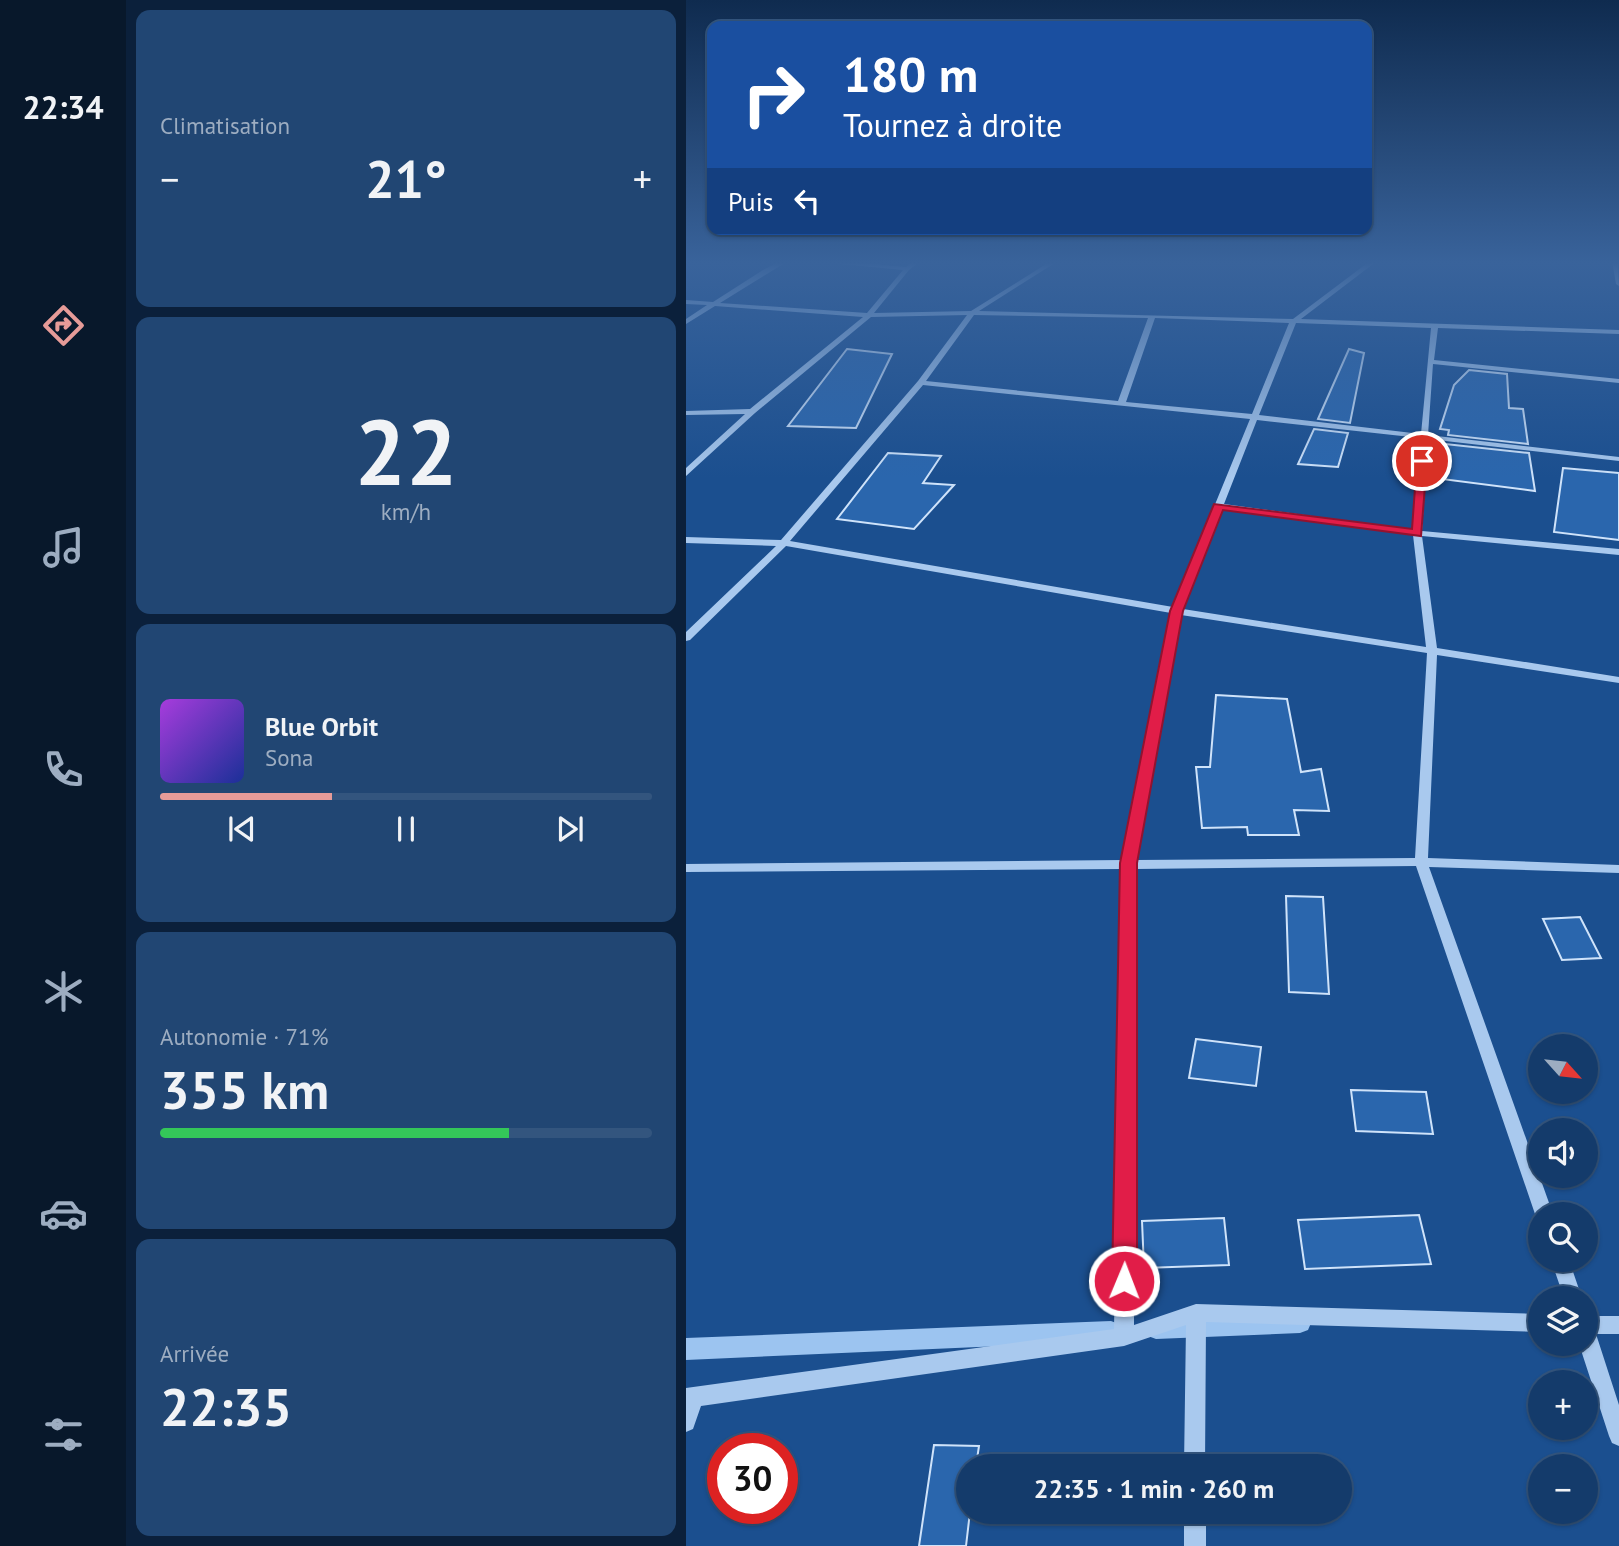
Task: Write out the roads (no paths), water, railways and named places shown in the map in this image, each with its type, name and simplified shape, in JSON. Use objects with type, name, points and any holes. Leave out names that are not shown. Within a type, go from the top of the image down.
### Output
[{"type":"street","points":[[686,473],[752,411],[847,333]]},
{"type":"street","points":[[686,638],[784,543],[921,383],[957,333]]},
{"type":"street","points":[[1121,404],[1146,333]]},
{"type":"street","points":[[1124,1337],[1129,863],[1177,611],[1288,333]]},
{"type":"street","points":[[1434,333],[1417,533],[1432,652],[1421,862],[1540,1202]]},
{"type":"street","points":[[1430,362],[1619,381]]},
{"type":"street","points":[[921,383],[1255,417],[1619,459]]},
{"type":"street","points":[[686,413],[752,411]]},
{"type":"street","points":[[1218,506],[1417,533],[1619,552]]},
{"type":"street","points":[[686,540],[784,543],[1177,611],[1619,680]]},
{"type":"street","points":[[686,868],[1421,862],[1619,869]]},
{"type":"street","points":[[1195,1454],[1196,1313]]},
{"type":"street","points":[[686,1422],[690,1397],[1124,1337],[1196,1313],[1528,1323]]},
{"type":"street","points":[[1598,1325],[1619,1325]]},
{"type":"street","points":[[1593,1356],[1619,1436]]},
{"type":"street","points":[[1195,1524],[1195,1546]]},
{"type":"waterway","points":[[1156,1329],[1300,1323]]},
{"type":"waterway","points":[[686,1349],[1111,1331]]}]
